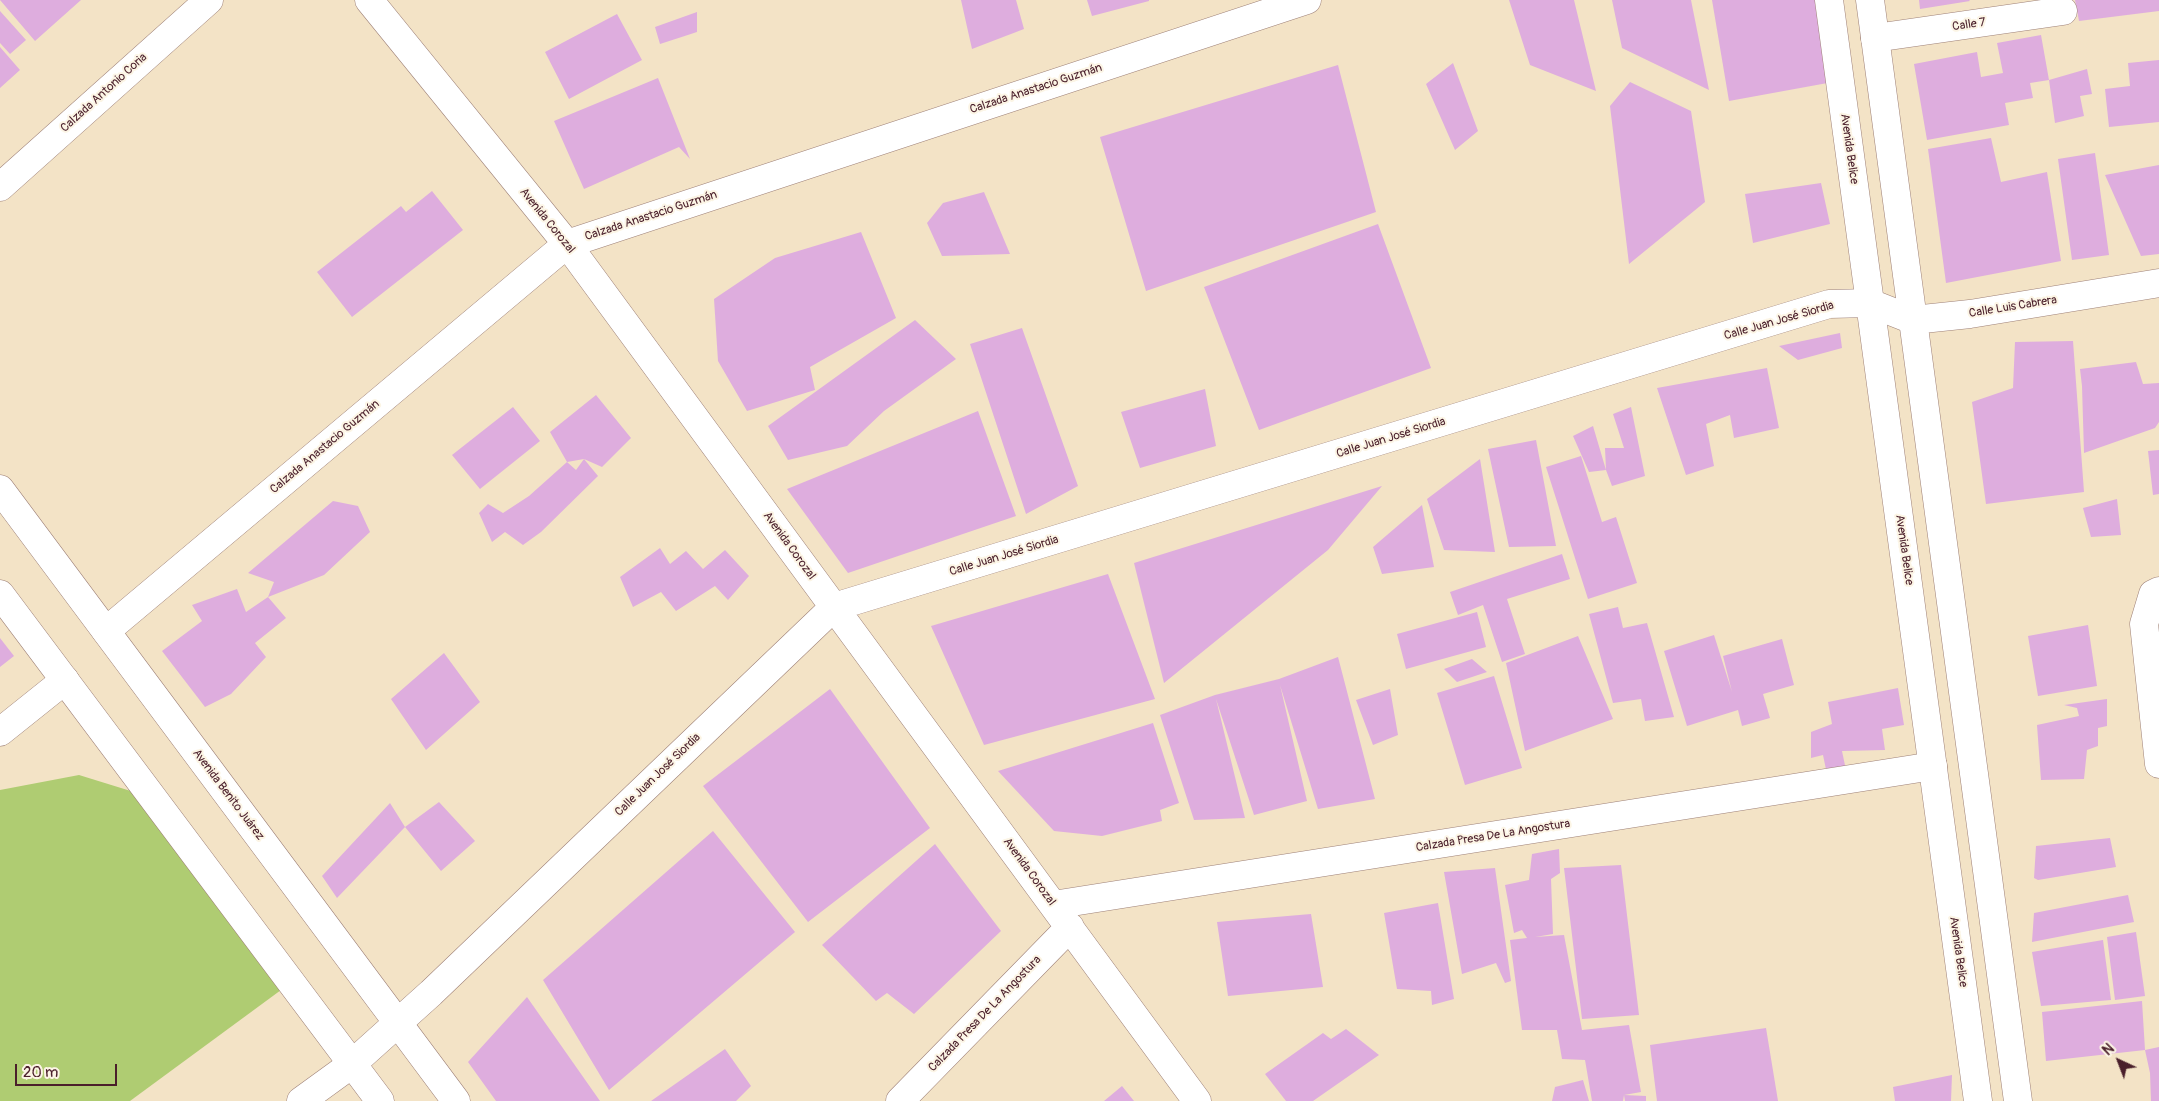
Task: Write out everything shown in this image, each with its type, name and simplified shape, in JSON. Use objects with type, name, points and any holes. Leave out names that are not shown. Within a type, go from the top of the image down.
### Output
[{"type":"street","name":"Calzada Antonio Coria","points":[[0,187],[209,0]]},
{"type":"street","name":"Avenida Corozal","points":[[369,0],[567,244],[1197,1101]]},
{"type":"street","name":"Calzada Anastacio Guzmán","points":[[106,630],[567,244],[1307,0]]},
{"type":"street","name":"Avenida Belice","points":[[1829,0],[1978,1101]]},
{"type":"street","points":[[1870,0],[2018,1101]]},
{"type":"street","name":"Calle 7","points":[[1875,38],[2063,11]]},
{"type":"street","name":"Calle Luis Cabrera","points":[[1870,303],[1913,320],[1970,314],[2159,283]]},
{"type":"street","name":"Calle Juan José Siordia","points":[[302,1101],[352,1064],[398,1023],[834,607],[1829,304],[1870,303]]},
{"type":"street","name":"Avenida Benito Juárez","points":[[0,489],[456,1101]]},
{"type":"street","points":[[2159,591],[2153,594],[2144,624],[2159,764]]},
{"type":"street","points":[[0,594],[380,1101]]},
{"type":"street","points":[[0,732],[65,680]]},
{"type":"street","name":"Calzada Presa De La Angostura","points":[[1053,905],[1933,766]]},
{"type":"street","name":"Calzada Presa De La Angostura","points":[[900,1101],[1070,927]]},
{"type":"green space","points":[[79,775],[163,801],[296,979],[130,1101],[0,1101],[0,790]]},
{"type":"building","points":[[0,0],[81,0],[35,41]]},
{"type":"building","points":[[961,0],[1016,0],[1024,29],[972,49]]},
{"type":"building","points":[[1087,0],[1149,0],[1149,1],[1092,16]]},
{"type":"building","points":[[1509,0],[1574,0],[1596,91],[1530,65]]},
{"type":"building","points":[[1612,0],[1691,0],[1709,90],[1622,48]]},
{"type":"building","points":[[1712,0],[1818,0],[1833,82],[1729,101]]},
{"type":"building","points":[[1919,0],[1969,0],[1970,1],[1920,9]]},
{"type":"building","points":[[2075,0],[2159,0],[2159,11],[2079,21]]},
{"type":"building","points":[[0,11],[26,40],[10,54],[0,43]]},
{"type":"building","points":[[697,12],[697,32],[660,44],[655,27]]},
{"type":"building","points":[[617,14],[642,60],[569,99],[545,52]]},
{"type":"building","points":[[2041,35],[2049,80],[2030,83],[2033,98],[2005,103],[2009,125],[1927,140],[1914,64],[1977,52],[1981,77],[2003,73],[1997,43]]},
{"type":"building","points":[[0,47],[20,70],[0,88]]},
{"type":"building","points":[[2159,60],[2159,122],[2109,127],[2105,89],[2130,86],[2128,63]]},
{"type":"building","points":[[1453,63],[1478,131],[1455,150],[1426,84]]},
{"type":"building","points":[[1338,65],[1376,212],[1146,291],[1100,137]]},
{"type":"building","points":[[2087,69],[2092,94],[2080,96],[2084,116],[2055,123],[2049,80]]},
{"type":"building","points":[[658,78],[690,159],[679,147],[584,189],[554,121]]},
{"type":"building","points":[[1630,82],[1691,111],[1705,202],[1629,264],[1610,106]]},
{"type":"building","points":[[1991,138],[2001,182],[2047,172],[2061,261],[1946,283],[1928,149]]},
{"type":"building","points":[[2095,153],[2109,255],[2072,260],[2058,159]]},
{"type":"building","points":[[2159,165],[2159,254],[2141,256],[2105,175]]},
{"type":"building","points":[[1821,183],[1830,224],[1753,243],[1745,194]]},
{"type":"building","points":[[432,191],[463,230],[352,317],[317,272],[401,206],[406,212]]},
{"type":"building","points":[[984,192],[1010,254],[942,256],[927,223],[943,203]]},
{"type":"building","points":[[1378,224],[1431,368],[1259,430],[1204,287]]},
{"type":"building","points":[[861,232],[896,318],[810,367],[815,390],[747,411],[718,361],[714,299],[775,258]]},
{"type":"building","points":[[915,320],[956,359],[884,411],[847,446],[788,460],[768,426]]},
{"type":"building","points":[[1022,328],[1078,486],[1026,514],[970,344]]},
{"type":"building","points":[[1840,333],[1842,348],[1798,360],[1779,346]]},
{"type":"building","points":[[2073,341],[2084,492],[1986,504],[1972,402],[2013,388],[2015,342]]},
{"type":"building","points":[[2136,362],[2143,384],[2159,383],[2159,422],[2155,428],[2084,453],[2080,369]]},
{"type":"building","points":[[1767,368],[1779,428],[1734,438],[1730,415],[1706,424],[1714,466],[1686,475],[1657,388]]},
{"type":"building","points":[[1205,389],[1216,446],[1140,468],[1121,412]]},
{"type":"building","points":[[596,395],[631,438],[602,467],[584,459],[567,462],[550,432]]},
{"type":"building","points":[[513,407],[540,441],[480,489],[452,455]]},
{"type":"building","points":[[1631,407],[1645,476],[1612,486],[1606,470],[1605,448],[1624,448],[1613,414]]},
{"type":"building","points":[[978,411],[1016,516],[848,573],[787,489]]},
{"type":"building","points":[[1593,426],[1606,470],[1589,472],[1573,436]]},
{"type":"building","points":[[1536,440],[1556,546],[1509,547],[1488,449]]},
{"type":"building","points":[[2159,450],[2159,494],[2153,495],[2148,451]]},
{"type":"building","points":[[1581,456],[1602,522],[1616,517],[1637,583],[1588,599],[1546,467]]},
{"type":"building","points":[[584,459],[598,476],[541,532],[523,545],[505,532],[492,542],[479,513],[488,504],[503,513],[529,496],[567,462],[576,470]]},
{"type":"building","points":[[1480,459],[1495,552],[1444,550],[1427,499]]},
{"type":"building","points":[[1382,486],[1328,550],[1164,683],[1134,563]]},
{"type":"building","points":[[2117,499],[2121,535],[2091,537],[2083,508]]},
{"type":"building","points":[[333,501],[358,506],[370,532],[324,575],[268,597],[274,582],[248,573]]},
{"type":"building","points":[[1422,505],[1434,567],[1382,574],[1373,547]]},
{"type":"building","points":[[660,548],[670,564],[686,551],[703,569],[725,550],[749,576],[728,600],[715,586],[676,611],[661,592],[633,607],[620,577]]},
{"type":"building","points":[[1562,554],[1570,579],[1507,599],[1525,654],[1502,662],[1483,605],[1458,615],[1450,592]]},
{"type":"building","points":[[1108,574],[1155,699],[984,745],[931,626]]},
{"type":"building","points":[[237,589],[246,612],[268,597],[286,618],[255,643],[266,657],[231,694],[205,707],[162,651],[202,621],[192,605]]},
{"type":"building","points":[[1618,607],[1623,628],[1647,623],[1674,717],[1645,721],[1641,699],[1613,703],[1589,614]]},
{"type":"building","points":[[1477,612],[1486,647],[1406,669],[1397,634]]},
{"type":"building","points":[[2088,625],[2097,686],[2038,696],[2028,636]]},
{"type":"building","points":[[1714,635],[1732,692],[1723,656],[1782,639],[1794,685],[1763,694],[1770,718],[1742,726],[1738,710],[1687,726],[1664,651]]},
{"type":"building","points":[[1578,636],[1613,719],[1525,751],[1506,663]]},
{"type":"building","points":[[0,638],[14,656],[0,667]]},
{"type":"building","points":[[444,653],[480,702],[426,750],[391,699]]},
{"type":"building","points":[[1338,657],[1375,799],[1318,809],[1280,685],[1307,801],[1254,815],[1216,699],[1245,818],[1194,820],[1160,715],[1215,695],[1279,679]]},
{"type":"building","points":[[1472,659],[1487,672],[1457,682],[1444,669]]},
{"type":"building","points":[[1494,676],[1522,768],[1465,785],[1437,693]]},
{"type":"building","points":[[1898,688],[1904,725],[1882,729],[1885,750],[1842,751],[1847,775],[1828,779],[1823,755],[1811,758],[1811,732],[1832,724],[1828,702]]},
{"type":"building","points":[[830,689],[930,828],[808,922],[703,786]]},
{"type":"building","points":[[1390,689],[1398,735],[1373,745],[1356,700]]},
{"type":"building","points":[[2107,699],[2107,726],[2098,728],[2098,746],[2087,750],[2084,779],[2041,780],[2037,725],[2079,716],[2077,708],[2064,705]]},
{"type":"building","points":[[1153,723],[1179,803],[1160,810],[1162,821],[1102,836],[1054,831],[998,771]]},
{"type":"building","points":[[439,802],[475,841],[441,871],[405,827]]},
{"type":"building","points":[[390,803],[405,827],[337,898],[322,876]]},
{"type":"building","points":[[713,831],[795,932],[609,1090],[543,980]]},
{"type":"building","points":[[2110,838],[2116,867],[2038,880],[2034,878],[2036,846]]},
{"type":"building","points":[[935,844],[1001,931],[914,1014],[887,993],[876,1001],[822,945]]},
{"type":"building","points":[[1559,849],[1560,873],[1551,879],[1553,934],[1535,937],[1564,935],[1582,1030],[1629,1025],[1641,1092],[1624,1095],[1623,1101],[1592,1101],[1585,1060],[1562,1059],[1557,1030],[1522,1030],[1510,940],[1527,938],[1522,930],[1514,933],[1505,885],[1529,880],[1532,854]]},
{"type":"building","points":[[1621,865],[1639,1015],[1582,1019],[1564,868]]},
{"type":"building","points":[[1495,868],[1511,981],[1505,983],[1496,963],[1462,974],[1444,872]]},
{"type":"building","points":[[2128,895],[2134,922],[2032,942],[2034,913]]},
{"type":"building","points":[[1438,903],[1454,999],[1432,1005],[1431,991],[1397,989],[1384,913]]},
{"type":"building","points":[[1311,914],[1323,987],[1228,996],[1217,922]]},
{"type":"building","points":[[2136,932],[2145,996],[2115,1000],[2107,937]]},
{"type":"building","points":[[2103,940],[2111,1000],[2041,1006],[2032,952]]},
{"type":"building","points":[[527,997],[600,1101],[496,1101],[468,1062]]},
{"type":"building","points":[[2142,1001],[2145,1050],[2046,1061],[2042,1012]]},
{"type":"building","points":[[1766,1028],[1778,1101],[1657,1101],[1650,1045]]},
{"type":"building","points":[[1346,1029],[1379,1055],[1313,1101],[1286,1101],[1265,1074],[1323,1033],[1331,1039]]},
{"type":"building","points":[[2159,1047],[2159,1101],[2151,1101],[2150,1073],[2145,1050]]},
{"type":"building","points":[[725,1049],[751,1086],[736,1101],[651,1101]]},
{"type":"building","points":[[1952,1075],[1951,1101],[1895,1101],[1893,1087]]},
{"type":"building","points":[[1583,1080],[1589,1101],[1552,1101],[1555,1087]]},
{"type":"building","points":[[1122,1086],[1134,1101],[1104,1101]]},
{"type":"building","points":[[1624,1095],[1646,1096],[1646,1101],[1625,1101]]}]
